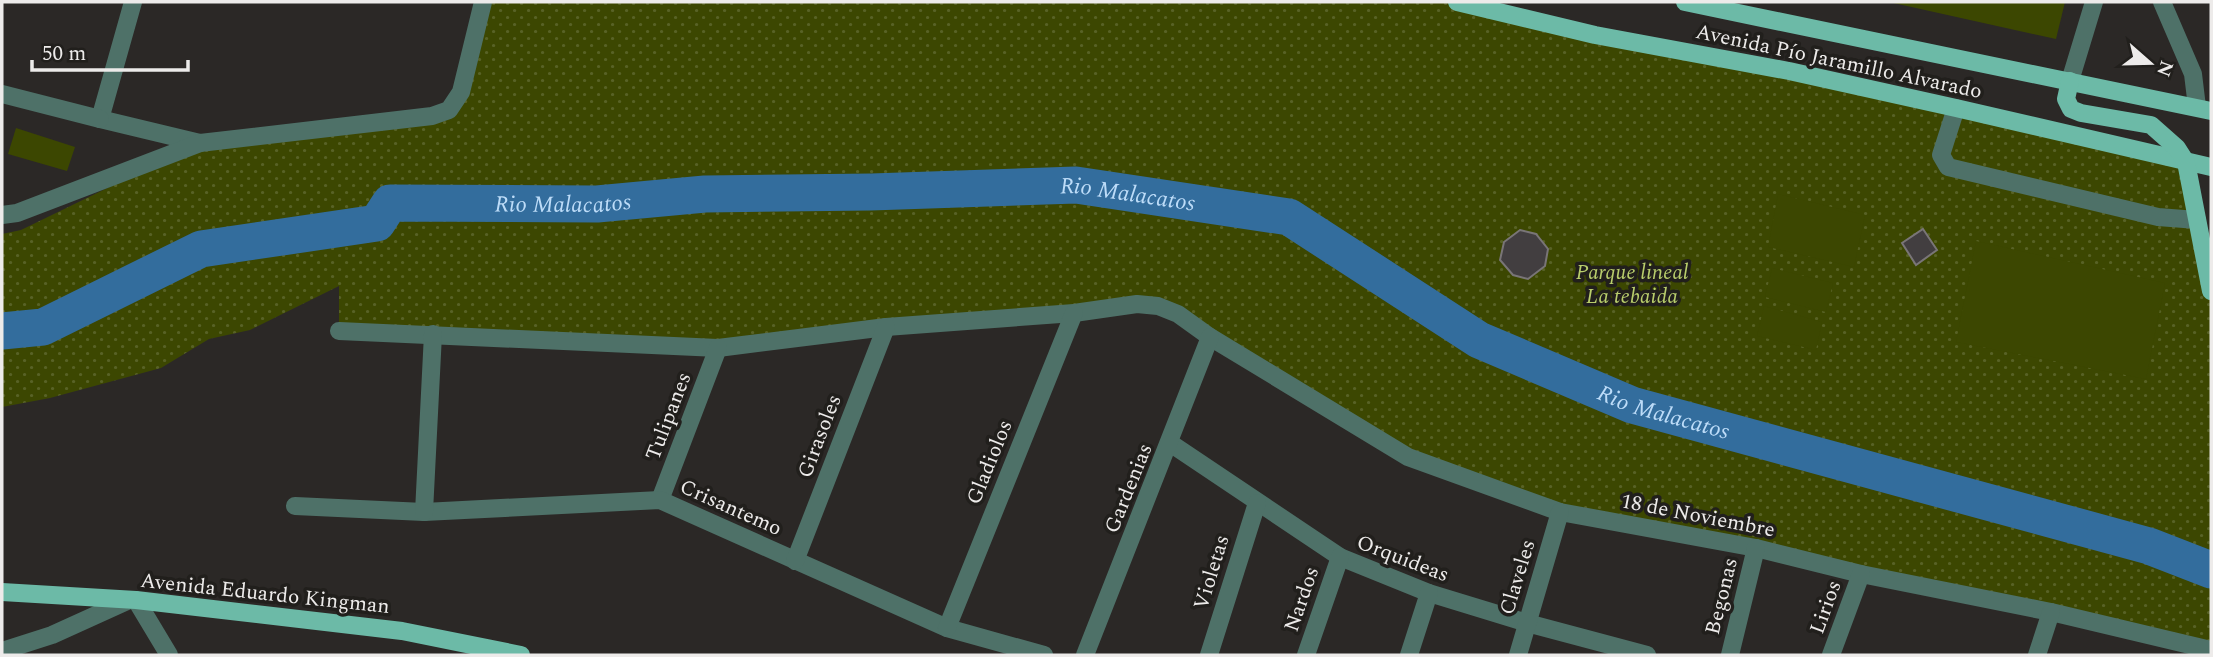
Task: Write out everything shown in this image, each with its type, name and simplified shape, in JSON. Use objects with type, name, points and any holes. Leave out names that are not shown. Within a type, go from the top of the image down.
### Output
[{"type":"main road","name":"Avenida Pío Jaramillo Alvarado","points":[[1457,2],[1595,36],[1789,71],[2211,167]]},
{"type":"main road","name":"Avenida Pío Jaramillo Alvarado","points":[[1685,2],[2204,109]]},
{"type":"main road","points":[[2070,81],[2066,99],[2071,109],[2151,125],[2177,148],[2186,162],[2211,291]]},
{"type":"main road","name":"Avenida Eduardo Kingman","points":[[2,592],[131,601],[402,631],[521,655]]},
{"type":"street","points":[[100,119],[133,2]]},
{"type":"street","points":[[2,215],[17,213],[200,142],[432,116],[449,110],[461,92],[483,2]]},
{"type":"street","points":[[2070,81],[2094,2]]},
{"type":"street","points":[[2162,2],[2193,74],[2204,109]]},
{"type":"street","points":[[2,94],[200,142]]},
{"type":"street","points":[[1956,108],[1941,155],[1948,167],[2158,217],[2197,220]]},
{"type":"street","name":"18 de Noviembre","points":[[339,331],[718,348],[886,327],[1074,313],[1137,304],[1158,306],[1178,314],[1210,337],[1408,457],[1560,512],[1756,548],[1861,574],[2051,612],[2211,650]]},
{"type":"street","name":"Gladiolos","points":[[947,628],[1074,313]]},
{"type":"street","name":"Girasoles","points":[[795,561],[886,327]]},
{"type":"street","points":[[424,512],[433,334]]},
{"type":"street","name":"Gardenias","points":[[1085,655],[1210,337]]},
{"type":"street","name":"Tulipanes","points":[[660,500],[718,348]]},
{"type":"street","name":"Orquideas","points":[[1170,443],[1339,557],[1429,593],[1640,654]]},
{"type":"street","name":"Crisantemo","points":[[295,506],[424,512],[660,500],[947,628],[1044,655]]},
{"type":"street","name":"Violetas","points":[[1209,655],[1257,503]]},
{"type":"street","name":"Claveles","points":[[1518,655],[1560,512]]},
{"type":"street","name":"Begonas","points":[[1730,655],[1756,548]]},
{"type":"street","name":"Nardos","points":[[1306,655],[1339,557]]},
{"type":"street","name":"Lirios","points":[[1831,655],[1861,574]]},
{"type":"street","points":[[1409,655],[1429,593]]},
{"type":"street","points":[[2,651],[52,635],[131,601],[169,655]]},
{"type":"street","points":[[2037,655],[2051,612]]},
{"type":"green space","name":"Parque lineal La tebaida","points":[[483,2],[1454,2],[2186,162],[2211,291],[2211,650],[1560,512],[1408,457],[1158,306],[718,348],[339,331],[339,286],[250,330],[209,339],[161,368],[50,398],[2,407],[2,234],[21,230],[200,143],[449,110]]},
{"type":"green space","points":[[1889,2],[2065,2],[2056,39]]},
{"type":"green space","points":[[16,128],[75,147],[67,171],[8,154]]},
{"type":"green space","points":[[1778,194],[1865,215],[1854,267],[1768,247]]},
{"type":"green space","points":[[1976,241],[2165,283],[2146,379],[1956,342]]},
{"type":"green space","points":[[1772,268],[1833,283],[1826,312],[1765,297]]},
{"type":"green space","points":[[1764,306],[1822,322],[1816,350],[1757,336]]},
{"type":"building","points":[[1923,229],[1937,250],[1916,265],[1902,243]]},
{"type":"building","points":[[1520,230],[1536,234],[1548,249],[1545,266],[1528,279],[1513,275],[1500,260],[1504,242]]},
{"type":"waterway","name":"Rio Malacatos","points":[[2,331],[43,327],[201,249],[377,223],[390,203],[597,204],[705,194],[1076,185],[1289,217],[1479,340],[1632,405],[2149,546],[2211,570]]}]
